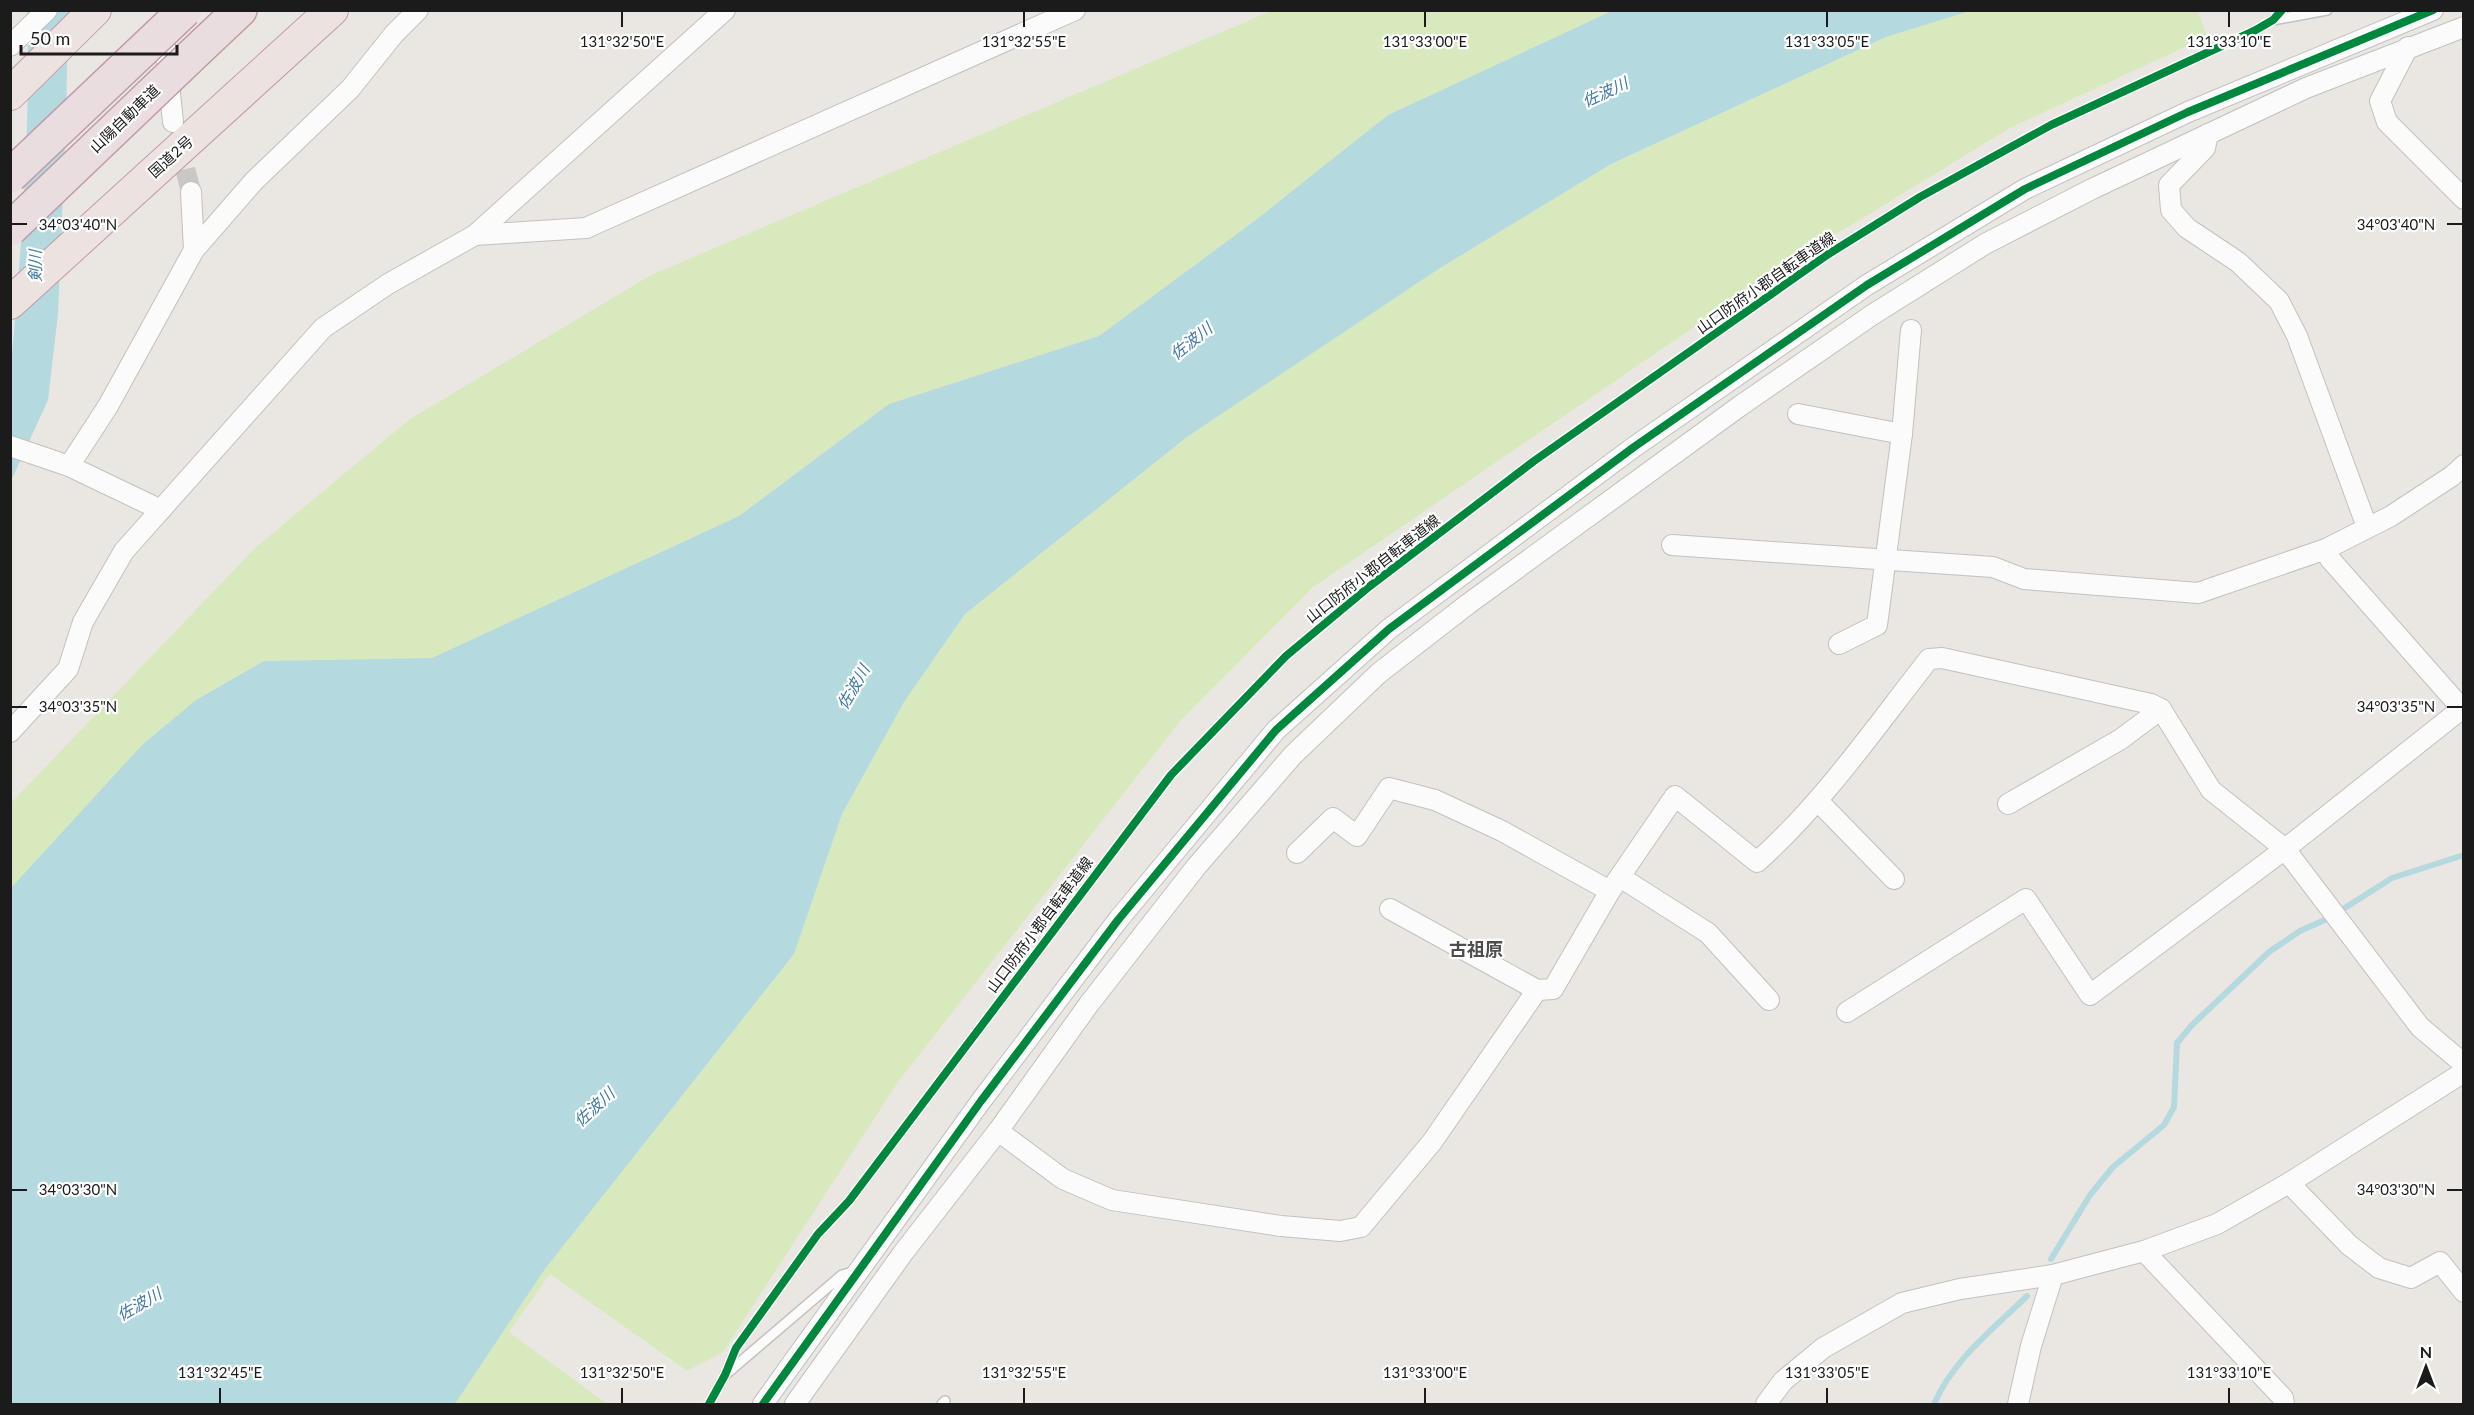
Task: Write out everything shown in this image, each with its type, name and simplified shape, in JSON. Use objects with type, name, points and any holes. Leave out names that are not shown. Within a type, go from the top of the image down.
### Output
[{"type":"highway","points":[[12,92],[95,10]]},
{"type":"highway","points":[[10,176],[185,10]]},
{"type":"highway","name":"山陽自動車道","points":[[10,229],[240,10]]},
{"type":"highway","name":"国道2号","points":[[10,303],[332,10]]},
{"type":"street","points":[[10,46],[47,10]]},
{"type":"street","points":[[162,10],[173,122]]},
{"type":"street","points":[[63,465],[108,405],[194,250],[254,181],[350,89],[394,34],[418,10]]},
{"type":"street","points":[[10,732],[68,669],[83,622],[124,551],[323,328],[388,284],[475,235],[725,10]]},
{"type":"street","points":[[475,235],[586,228],[1075,10]]},
{"type":"street","points":[[763,1404],[1039,1025],[1118,920],[1202,816],[1276,730],[1389,629],[1634,447],[1847,299],[2025,189],[2188,112],[2433,10]]},
{"type":"street","points":[[795,1404],[903,1253],[998,1131],[1089,1004],[1196,867],[1293,755],[1379,673],[1468,604],[1731,413],[1872,315],[1985,244],[2306,88],[2463,27]]},
{"type":"street","points":[[2408,47],[2380,101],[2386,122],[2463,199]]},
{"type":"street","points":[[2208,134],[2205,148],[2169,185],[2171,210],[2187,228],[2238,262],[2279,301],[2297,336],[2367,527]]},
{"type":"street","points":[[191,192],[194,250]]},
{"type":"street","points":[[1839,644],[1877,626],[1902,434],[1911,330]]},
{"type":"street","points":[[1798,414],[1902,434]]},
{"type":"street","points":[[10,446],[63,465],[161,510]]},
{"type":"street","points":[[1672,544],[1993,567],[2024,579],[2198,593],[2326,549],[2391,516],[2452,476],[2463,465]]},
{"type":"street","points":[[1847,1012],[2026,899],[2090,995],[2285,849],[2463,709],[2330,559],[2326,549]]},
{"type":"street","points":[[1390,909],[1537,990],[1553,989],[1615,884],[1675,796],[1757,862],[1793,830],[1818,801],[1929,659],[1942,658],[2151,704],[2161,709],[2211,790],[2285,849],[2420,1027],[2463,1064]]},
{"type":"street","points":[[2008,804],[2121,739],[2161,709]]},
{"type":"street","points":[[1297,854],[1334,818],[1357,836],[1389,788],[1435,800],[1615,884],[1708,933],[1769,1000]]},
{"type":"street","points":[[1818,801],[1894,879]]},
{"type":"street","points":[[998,1131],[1063,1179],[1112,1200],[1281,1226],[1340,1231],[1361,1227],[1432,1142],[1537,990]]},
{"type":"street","points":[[1766,1404],[1783,1381],[1823,1348],[1902,1303],[1960,1289],[2053,1275],[2144,1251],[2217,1224],[2289,1183],[2463,1072]]},
{"type":"street","points":[[2289,1183],[2349,1245],[2379,1268],[2411,1278],[2440,1262],[2463,1292]]},
{"type":"street","points":[[2144,1251],[2283,1398],[2284,1404]]},
{"type":"street","points":[[2018,1404],[2031,1346],[2053,1275]]},
{"type":"lane","points":[[2274,20],[2327,10]]},
{"type":"lane","points":[[725,1375],[842,1275],[859,1271]]},
{"type":"green space","points":[[1271,11],[1614,11],[1388,115],[1253,222],[1099,336],[889,404],[739,516],[432,658],[264,661],[196,700],[11,888],[11,803],[255,548],[410,419],[651,275]]},
{"type":"green space","points":[[1970,11],[2198,11],[2207,37],[2010,128],[1779,269],[1312,588],[1181,720],[898,1082],[723,1352],[687,1371],[550,1274],[509,1332],[607,1404],[455,1404],[545,1269],[794,954],[842,814],[904,702],[965,614],[1187,437],[1437,270],[1611,164],[1886,37]]},
{"type":"water","name":"佐波川","points":[[1614,10],[1970,11],[1886,37],[1611,164],[1437,270],[1187,437],[965,614],[904,702],[842,814],[794,954],[545,1269],[455,1404],[11,1404],[11,888],[142,745],[196,700],[264,661],[432,658],[739,516],[889,404],[1099,336],[1253,222],[1388,115]]},
{"type":"water","name":"剣川","points":[[27,11],[68,11],[66,121],[58,314],[48,400],[11,481],[9,395],[22,234],[28,100]]},
{"type":"waterway","points":[[2051,1259],[2090,1195],[2113,1167],[2164,1125],[2174,1107],[2177,1043],[2192,1025],[2269,952],[2300,931],[2329,918],[2392,878],[2464,855]]},
{"type":"waterway","points":[[1934,1404],[1942,1388],[1963,1359],[2027,1296]]},
{"type":"tunnel","points":[[178,140],[191,192]]},
{"type":"cycle path","name":"山口防府小郡自転車道線","points":[[709,1404],[725,1375],[736,1348],[818,1234],[849,1201],[1171,775],[1286,656],[1370,586],[1534,461],[1827,255],[1920,197],[2051,125],[2254,31],[2273,20],[2282,10]]},
{"type":"cycle path","points":[[763,1404],[981,1101],[1118,920],[1276,730],[1389,629],[1634,447],[1867,285],[2025,189],[2188,112],[2433,10]]},
{"type":"district","name":"古祖原","points":[[1476,950]]}]
